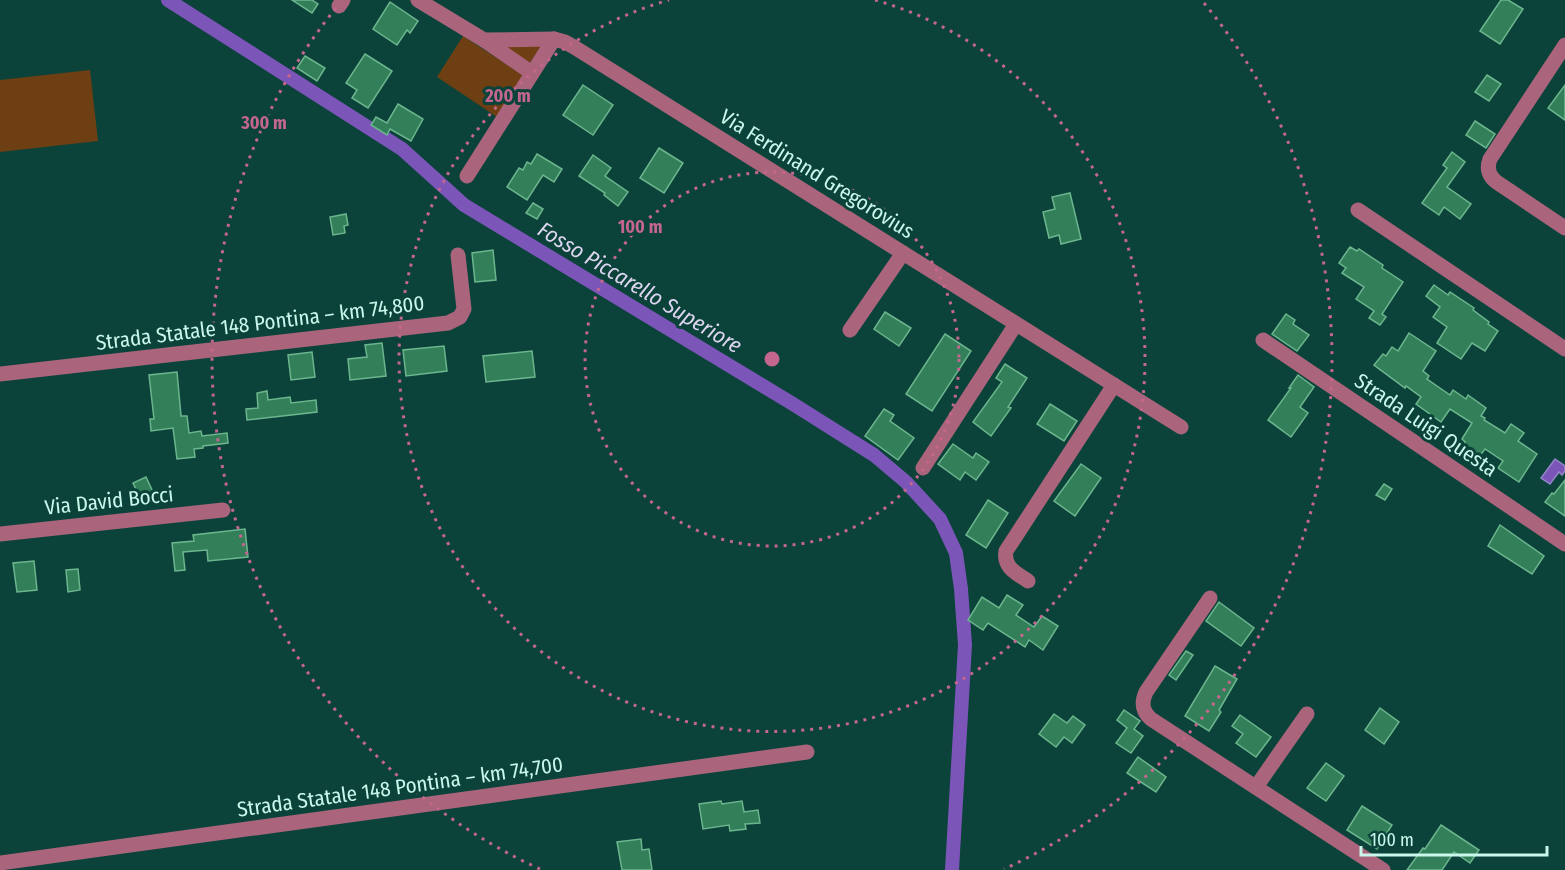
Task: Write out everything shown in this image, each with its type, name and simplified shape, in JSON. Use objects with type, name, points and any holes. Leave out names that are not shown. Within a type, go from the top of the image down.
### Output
[{"type":"street","points":[[418,0],[484,40],[532,73]]},
{"type":"street","points":[[467,176],[554,39]]},
{"type":"street","name":"Via Ferdinand Gregorovius","points":[[484,40],[554,39],[565,42],[1181,427]]},
{"type":"street","points":[[1565,45],[1490,159],[1488,166],[1490,176],[1497,183],[1565,228]]},
{"type":"street","points":[[1358,210],[1565,349]]},
{"type":"street","points":[[850,330],[903,253]]},
{"type":"street","name":"Strada Statale 148 Pontina – km 74,800","points":[[0,374],[448,323],[460,317],[464,309],[458,255]]},
{"type":"street","points":[[923,468],[1016,324]]},
{"type":"street","name":"Strada Luigi Questa","points":[[1263,340],[1565,544]]},
{"type":"street","points":[[1028,581],[1009,568],[1005,560],[1006,551],[1114,385]]},
{"type":"street","name":"Via David Bocci","points":[[0,534],[223,510]]},
{"type":"street","points":[[1210,598],[1146,692],[1142,705],[1144,711],[1151,719],[1383,870]]},
{"type":"street","points":[[1256,787],[1307,714]]},
{"type":"street","name":"Strada Statale 148 Pontina – km 74,700","points":[[0,863],[807,752]]},
{"type":"shaded area","points":[[463,36],[524,76],[497,117],[437,77]]},
{"type":"shaded area","points":[[542,45],[529,64],[503,47]]},
{"type":"shaded area","points":[[90,70],[98,141],[0,152],[0,80]]},
{"type":"shaded area","points":[[1555,459],[1565,466],[1565,471],[1562,475],[1559,472],[1550,484],[1541,478]]},
{"type":"building","points":[[292,0],[312,0],[318,4],[312,13]]},
{"type":"building","points":[[1501,0],[1508,0],[1523,9],[1500,44],[1480,31]]},
{"type":"building","points":[[390,2],[418,21],[410,33],[407,30],[397,45],[373,29]]},
{"type":"building","points":[[365,54],[392,71],[368,108],[352,98],[357,90],[346,83]]},
{"type":"building","points":[[305,56],[325,68],[317,81],[297,68]]},
{"type":"building","points":[[1487,75],[1501,84],[1489,101],[1475,92]]},
{"type":"building","points":[[583,85],[613,105],[593,135],[563,115]]},
{"type":"building","points":[[1565,85],[1565,120],[1548,108]]},
{"type":"building","points":[[398,104],[423,119],[411,141],[390,129],[387,135],[371,125],[376,117],[387,123]]},
{"type":"building","points":[[1475,121],[1495,134],[1486,148],[1466,135]]},
{"type":"building","points":[[659,148],[683,163],[664,193],[640,178]]},
{"type":"building","points":[[1452,152],[1465,162],[1447,187],[1471,204],[1460,219],[1444,207],[1439,215],[1422,203],[1447,168],[1443,165]]},
{"type":"building","points":[[537,154],[562,169],[554,182],[543,175],[527,200],[507,187],[519,168],[523,170],[527,162],[531,164]]},
{"type":"building","points":[[593,155],[611,168],[605,176],[628,192],[618,206],[604,195],[605,193],[579,176]]},
{"type":"building","points":[[1070,193],[1081,239],[1061,244],[1059,235],[1049,238],[1043,212],[1055,209],[1052,197]]},
{"type":"building","points":[[533,203],[543,209],[537,219],[526,213]]},
{"type":"building","points":[[346,214],[348,225],[344,226],[345,233],[333,235],[330,217]]},
{"type":"building","points":[[1350,247],[1357,251],[1359,249],[1403,282],[1382,314],[1386,317],[1380,325],[1369,318],[1374,311],[1356,299],[1364,287],[1342,273],[1346,268],[1339,263]]},
{"type":"building","points":[[493,250],[496,280],[475,282],[472,253]]},
{"type":"building","points":[[1434,285],[1448,295],[1450,292],[1474,308],[1473,310],[1498,331],[1485,351],[1472,343],[1461,359],[1437,343],[1447,327],[1433,317],[1440,307],[1426,296]]},
{"type":"building","points":[[885,312],[911,328],[899,346],[874,329]]},
{"type":"building","points":[[1286,314],[1295,320],[1293,324],[1309,335],[1297,351],[1272,334]]},
{"type":"building","points":[[1409,333],[1436,351],[1423,371],[1429,376],[1427,379],[1450,395],[1453,390],[1466,399],[1468,395],[1486,408],[1481,416],[1485,418],[1484,420],[1505,433],[1511,424],[1524,433],[1518,441],[1537,454],[1519,482],[1498,468],[1503,461],[1485,449],[1479,457],[1463,446],[1465,442],[1462,439],[1472,423],[1450,409],[1441,422],[1416,404],[1421,397],[1374,365],[1383,354],[1386,356],[1392,347],[1398,351]]},
{"type":"building","points":[[945,334],[971,351],[932,411],[906,394]]},
{"type":"building","points":[[382,343],[386,376],[350,380],[348,359],[367,357],[365,345]]},
{"type":"building","points":[[444,346],[447,371],[406,376],[403,350]]},
{"type":"building","points":[[532,351],[535,377],[486,382],[483,356]]},
{"type":"building","points":[[312,352],[315,377],[291,380],[288,355]]},
{"type":"building","points":[[1005,364],[1027,378],[1008,407],[1011,408],[991,436],[973,422],[1002,382],[996,378]]},
{"type":"building","points":[[177,372],[181,416],[187,416],[189,433],[201,431],[202,436],[227,433],[228,443],[203,446],[203,448],[194,449],[195,457],[177,459],[173,428],[151,431],[150,419],[154,419],[149,375]]},
{"type":"building","points":[[1298,375],[1314,387],[1300,407],[1308,413],[1291,437],[1268,420]]},
{"type":"building","points":[[267,391],[268,400],[290,397],[291,403],[316,400],[317,412],[247,420],[246,409],[258,408],[257,393]]},
{"type":"building","points":[[1050,404],[1077,421],[1064,441],[1037,424]]},
{"type":"building","points":[[884,409],[894,415],[890,421],[914,438],[898,460],[865,436]]},
{"type":"building","points":[[953,444],[973,458],[976,453],[989,462],[976,480],[965,472],[960,480],[938,464]]},
{"type":"building","points":[[1081,464],[1101,478],[1075,516],[1054,501]]},
{"type":"building","points":[[146,477],[153,492],[140,498],[133,483]]},
{"type":"building","points":[[1565,480],[1565,516],[1545,502]]},
{"type":"building","points":[[1384,484],[1392,489],[1385,500],[1376,495]]},
{"type":"building","points":[[988,500],[1008,513],[986,548],[966,535]]},
{"type":"building","points":[[1500,525],[1544,556],[1532,574],[1488,546]]},
{"type":"building","points":[[245,529],[248,557],[208,561],[207,550],[183,552],[185,570],[175,571],[172,543],[194,541],[193,535]]},
{"type":"building","points":[[34,561],[37,590],[17,592],[13,563]]},
{"type":"building","points":[[78,569],[80,590],[68,592],[66,570]]},
{"type":"building","points":[[1007,595],[1023,605],[1016,615],[1034,627],[1042,616],[1058,626],[1043,650],[1029,640],[1025,647],[988,623],[983,630],[968,620],[982,597],[999,608]]},
{"type":"building","points":[[1219,602],[1254,628],[1241,646],[1206,621]]},
{"type":"building","points":[[1186,651],[1193,655],[1176,680],[1169,675]]},
{"type":"building","points":[[1215,666],[1237,679],[1209,731],[1185,716]]},
{"type":"building","points":[[1380,708],[1399,722],[1384,744],[1365,730]]},
{"type":"building","points":[[1124,710],[1140,721],[1134,729],[1143,736],[1131,753],[1116,743],[1127,728],[1117,720]]},
{"type":"building","points":[[1054,714],[1067,723],[1073,716],[1085,725],[1072,743],[1064,737],[1056,747],[1039,734]]},
{"type":"building","points":[[1240,715],[1271,737],[1256,757],[1236,743],[1243,734],[1232,726]]},
{"type":"building","points":[[1138,757],[1166,777],[1156,792],[1127,773]]},
{"type":"building","points":[[1326,763],[1344,776],[1326,801],[1307,788]]},
{"type":"building","points":[[721,801],[722,804],[742,801],[744,812],[758,810],[760,823],[745,824],[746,829],[730,831],[729,825],[703,829],[699,804]]},
{"type":"building","points":[[1362,806],[1392,825],[1377,849],[1347,830]]},
{"type":"building","points":[[1441,825],[1479,850],[1470,863],[1454,852],[1442,870],[1407,870],[1423,848],[1425,849]]},
{"type":"building","points":[[641,839],[642,850],[649,849],[652,870],[622,870],[617,842]]},
{"type":"waterway","name":"Fosso Piccarello Superiore","points":[[168,0],[402,149],[464,205],[874,455],[906,482],[940,519],[956,553],[965,645],[952,870]]}]
